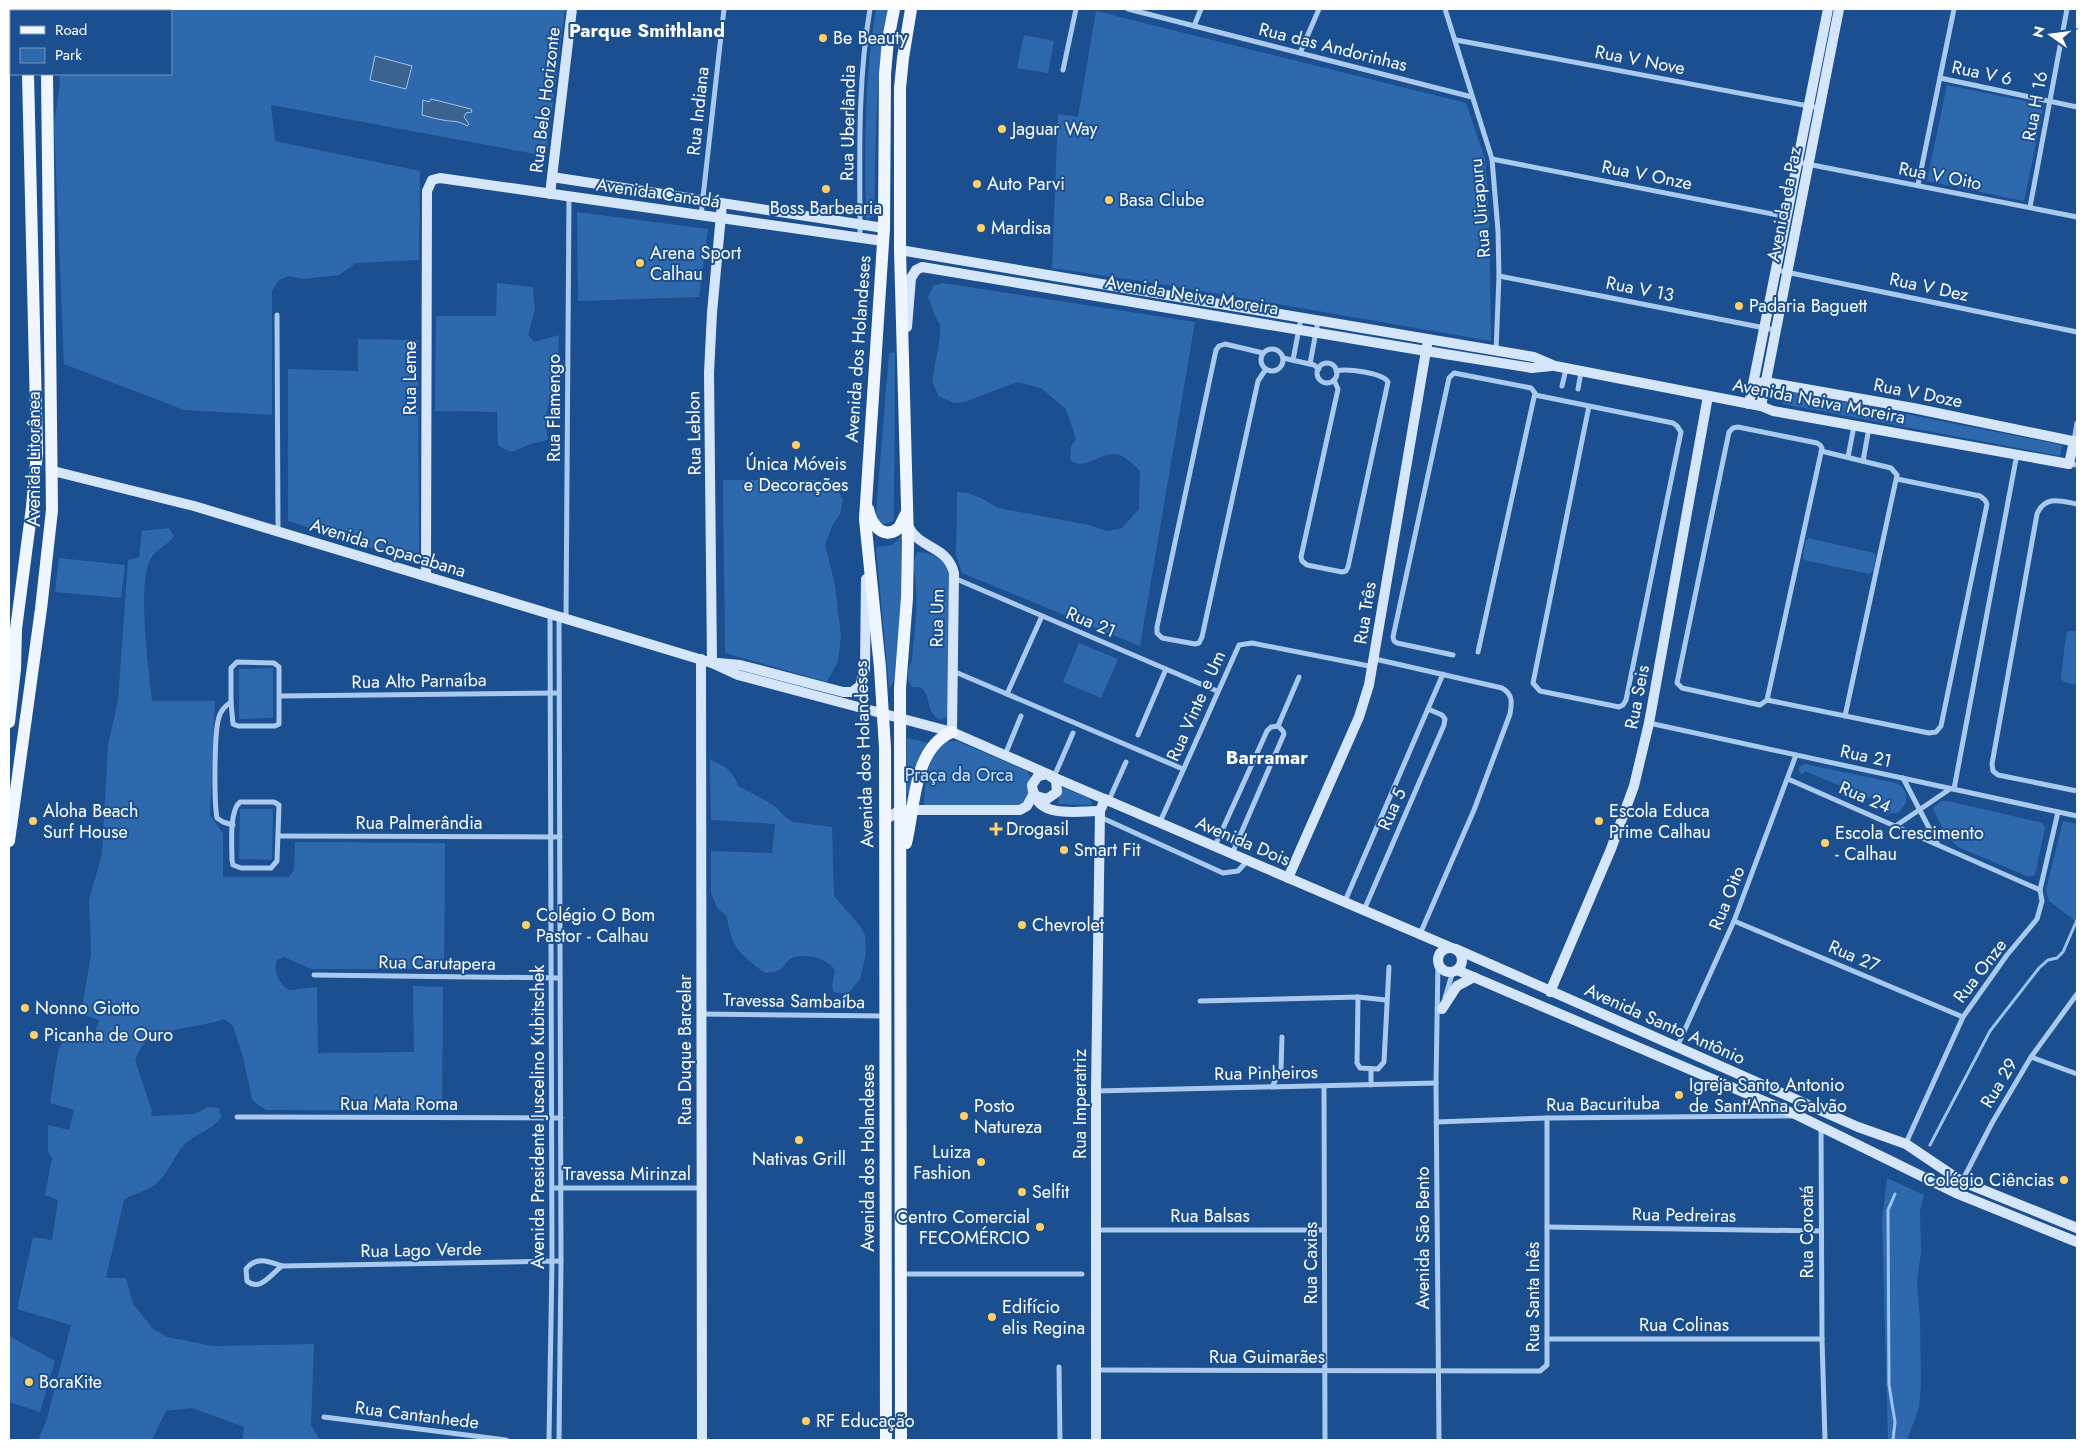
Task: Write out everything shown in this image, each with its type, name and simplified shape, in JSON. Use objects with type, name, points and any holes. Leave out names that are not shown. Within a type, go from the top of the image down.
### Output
[{"type":"main road","name":"Avenida dos Holandeses","points":[[886,1440],[884,714],[865,519],[883,235],[885,74],[888,40],[894,9]]},
{"type":"main road","name":"Avenida dos Holandeses","points":[[902,1440],[901,862],[907,810],[900,718],[900,688],[907,589],[908,504],[900,250],[900,88],[911,9]]},
{"type":"main road","name":"Avenida Litorânea","points":[[9,722],[15,669],[16,629],[35,474],[37,434],[28,75]]},
{"type":"main road","name":"Avenida Litorânea","points":[[9,842],[51,534],[53,471],[47,75]]},
{"type":"main road","points":[[30,93],[36,88],[43,92],[44,117],[49,131]]},
{"type":"main road","points":[[866,497],[869,516],[880,531],[888,533],[896,531],[902,524],[908,504]]},
{"type":"main road","points":[[26,552],[30,572],[26,604],[30,608],[41,609]]},
{"type":"main road","points":[[884,714],[892,706],[900,688]]},
{"type":"main road","points":[[907,810],[924,761],[935,743],[952,732]]},
{"type":"street","name":"Rua Belo Horizonte","points":[[550,194],[572,9]]},
{"type":"street","name":"Rua Indiana","points":[[701,215],[724,9]]},
{"type":"street","name":"Rua Uberlândia","points":[[860,238],[859,104],[870,9]]},
{"type":"street","points":[[1063,70],[1076,9]]},
{"type":"street","name":"Rua das Andorinhas","points":[[1128,9],[1472,97]]},
{"type":"street","points":[[1194,26],[1201,9]]},
{"type":"street","points":[[1300,53],[1319,9]]},
{"type":"street","name":"Rua Uirapuru","points":[[1446,9],[1492,159],[1498,231],[1499,276],[1496,351]]},
{"type":"street","name":"Avenida da Paz","points":[[1749,404],[1828,9]]},
{"type":"street","name":"Avenida da Paz","points":[[1761,406],[1839,9]]},
{"type":"street","points":[[1918,185],[1954,9]]},
{"type":"street","name":"Rua H 16","points":[[2030,207],[2067,9]]},
{"type":"street","name":"Rua V Nove","points":[[1456,40],[1819,108]]},
{"type":"street","name":"Rua V 6","points":[[1940,78],[2077,107]]},
{"type":"street","name":"Rua V Onze","points":[[1492,159],[1798,218]]},
{"type":"street","name":"Rua V Oito","points":[[1797,162],[2077,217]]},
{"type":"street","name":"Avenida Canadá","points":[[552,177],[860,226],[883,235]]},
{"type":"street","name":"Avenida Canadá","points":[[430,182],[440,178],[860,238],[883,235]]},
{"type":"street","name":"Rua Leme","points":[[426,576],[427,201],[430,182]]},
{"type":"street","name":"Rua Flamengo","points":[[558,616],[569,197]]},
{"type":"street","name":"Rua Leblon","points":[[712,663],[709,373],[712,313],[722,204]]},
{"type":"street","name":"Avenida Neiva Moreira","points":[[900,250],[1534,357],[1566,369],[1761,406],[1773,411],[2073,465]]},
{"type":"street","name":"Avenida Neiva Moreira","points":[[904,360],[911,278],[916,270],[922,267],[1532,368],[1555,366]]},
{"type":"street","name":"Rua V Dez","points":[[1776,270],[2077,332]]},
{"type":"street","name":"Rua V 13","points":[[1499,276],[1776,330]]},
{"type":"street","points":[[277,315],[278,531]]},
{"type":"street","points":[[1293,360],[1302,318]]},
{"type":"street","points":[[1310,364],[1318,321]]},
{"type":"street","name":"Rua Três","points":[[1288,878],[1359,716],[1374,663],[1428,339]]},
{"type":"street","points":[[1263,353],[1261,364],[1266,369],[1276,370],[1282,365],[1282,358],[1276,350],[1269,350],[1263,353],[1225,344],[1219,346],[1216,350],[1156,627],[1157,633],[1162,638],[1195,644],[1199,643],[1202,637],[1258,381],[1266,369]]},
{"type":"street","points":[[1282,358],[1310,364],[1319,368]]},
{"type":"street","points":[[1334,380],[1326,383],[1320,380],[1318,375],[1319,368],[1323,364],[1330,364],[1336,370]]},
{"type":"street","points":[[1346,369],[1382,376],[1388,382],[1348,566],[1346,571],[1342,572],[1307,565],[1302,561],[1301,557],[1338,389],[1334,380],[1336,370],[1346,369]]},
{"type":"street","points":[[1562,386],[1566,369]]},
{"type":"street","points":[[1578,389],[1581,372]]},
{"type":"street","points":[[1453,655],[1397,643],[1393,638],[1449,378],[1454,373],[1531,388],[1535,391],[1478,652]]},
{"type":"street","name":"Rua V Doze","points":[[1753,385],[1766,382],[1913,408],[2076,442]]},
{"type":"street","points":[[1535,395],[1588,406],[1673,424],[1681,432],[1626,700],[1619,707],[1540,691],[1534,687],[1532,680],[1588,406]]},
{"type":"street","name":"Rua Seis","points":[[1550,992],[1621,824],[1634,786],[1649,723],[1708,396]]},
{"type":"street","points":[[2073,465],[2077,423]]},
{"type":"street","points":[[1848,458],[1854,425]]},
{"type":"street","points":[[1768,700],[1821,451],[1820,445],[1817,443],[1738,427],[1733,428],[1730,432],[1678,683],[1682,688],[1760,705],[1768,700],[1929,733],[1936,732],[1941,726],[1986,504],[1985,500],[1980,496],[1897,478]]},
{"type":"street","points":[[1863,461],[1870,428]]},
{"type":"street","points":[[1821,451],[1891,468],[1896,472],[1897,478],[1845,716]]},
{"type":"street","points":[[1897,826],[1952,789],[2017,454]]},
{"type":"street","name":"Avenida Copacabana","points":[[53,471],[194,506],[712,663],[738,675],[900,718]]},
{"type":"street","points":[[2077,504],[2051,500],[2042,505],[2037,514],[1992,764],[1993,771],[1998,775],[2077,790]]},
{"type":"street","name":"Rua Um","points":[[908,526],[921,542],[946,556],[952,567],[954,578],[952,732]]},
{"type":"street","name":"Avenida Copacabana","points":[[712,663],[740,665],[848,693],[856,690],[863,679],[864,669],[867,551]]},
{"type":"street","name":"Rua 21","points":[[954,578],[1217,691]]},
{"type":"street","name":"Avenida Presidente Juscelino Kubitschek","points":[[549,1440],[552,1261],[550,693],[558,616]]},
{"type":"street","name":"Avenida Presidente Juscelino Kubitschek","points":[[558,616],[562,1261],[559,1440]]},
{"type":"street","points":[[1007,694],[1042,616]]},
{"type":"street","name":"Rua Vinte e Um","points":[[1160,822],[1239,645],[1252,642],[1374,663]]},
{"type":"street","name":"Rua Duque Barcelar","points":[[701,660],[702,1440]]},
{"type":"street","points":[[237,662],[277,664],[279,667],[280,696],[280,722],[275,726],[235,725],[231,721],[231,668],[237,662]]},
{"type":"street","points":[[1374,663],[1443,674],[1502,688],[1509,694],[1512,704],[1474,810],[1420,935]]},
{"type":"street","points":[[1138,735],[1166,669]]},
{"type":"street","points":[[953,671],[1183,769]]},
{"type":"street","points":[[1344,902],[1443,674]]},
{"type":"street","points":[[1278,726],[1299,677]]},
{"type":"street","name":"Rua Alto Parnaíba","points":[[280,696],[559,693]]},
{"type":"street","points":[[231,702],[222,709],[218,722],[216,803],[218,818],[223,822],[233,825]]},
{"type":"street","name":"Rua 5","points":[[1364,910],[1446,719],[1442,715],[1428,709]]},
{"type":"street","points":[[1005,755],[1021,716]]},
{"type":"street","name":"Avenida Dois","points":[[900,718],[952,732],[1454,948]]},
{"type":"street","name":"Rua 21","points":[[1649,723],[2077,816]]},
{"type":"street","points":[[1215,846],[1267,731],[1271,727],[1278,726]]},
{"type":"street","points":[[1232,854],[1284,734],[1278,726]]},
{"type":"street","points":[[1052,776],[1057,770],[1073,733]]},
{"type":"street","name":"Rua Oito","points":[[1677,1047],[1734,921],[1796,755]]},
{"type":"street","points":[[1107,799],[1126,762]]},
{"type":"street","points":[[1030,766],[1035,778],[1032,786],[1040,805],[1051,810],[1100,814],[1223,873],[1238,870],[1248,860]]},
{"type":"street","points":[[1035,778],[1044,774],[1052,776],[1058,788],[1054,795],[1043,800],[1035,794]]},
{"type":"street","points":[[1903,778],[1937,844]]},
{"type":"street","name":"Rua 24","points":[[1788,779],[2040,890]]},
{"type":"street","points":[[885,820],[907,810],[1020,810],[1027,806],[1035,794]]},
{"type":"street","name":"Rua Imperatriz","points":[[1096,1440],[1096,1091],[1100,814],[1107,799]]},
{"type":"street","points":[[240,802],[274,802],[279,805],[277,861],[274,866],[268,869],[236,867],[232,860],[233,825],[234,809],[240,802]]},
{"type":"street","name":"Rua Onze","points":[[1906,1144],[1963,1017],[2007,955],[2037,919],[2042,901],[2040,890],[2058,812]]},
{"type":"street","name":"Rua Palmerândia","points":[[279,836],[560,837]]},
{"type":"street","name":"Rua 27","points":[[1734,921],[1963,1017]]},
{"type":"street","name":"Avenida Dois","points":[[1420,935],[1431,944],[1438,960]]},
{"type":"street","points":[[1444,948],[1454,948],[1462,959],[1455,971],[1445,971],[1438,960],[1444,948]]},
{"type":"street","name":"Avenida Santo Antônio","points":[[1454,948],[1858,1127],[1906,1144],[1961,1181],[2077,1228]]},
{"type":"street","name":"Avenida São Bento","points":[[1438,960],[1436,1083],[1438,1440]]},
{"type":"street","points":[[1358,998],[1357,1063],[1360,1068],[1378,1069],[1384,1062],[1389,967]]},
{"type":"street","name":"Avenida Santo Antônio","points":[[1455,971],[1474,977],[1799,1116],[1956,1194],[2077,1242]]},
{"type":"street","name":"Avenida São Bento","points":[[1437,1036],[1442,1009],[1455,971]]},
{"type":"street","name":"Rua Carutapera","points":[[314,976],[560,978]]},
{"type":"street","points":[[1442,1009],[1457,986],[1474,977]]},
{"type":"street","name":"Rua 29","points":[[1956,1194],[1992,1122],[2031,1057],[2077,994]]},
{"type":"street","points":[[1200,1001],[1358,998],[1386,1000]]},
{"type":"street","name":"Travessa Sambaíba","points":[[701,1014],[885,1016]]},
{"type":"street","points":[[1272,1087],[1281,1069],[1282,1037]]},
{"type":"street","points":[[2031,1057],[2077,1074]]},
{"type":"street","points":[[1371,1069],[1371,1085]]},
{"type":"street","name":"Rua Pinheiros","points":[[1096,1091],[1436,1083]]},
{"type":"street","name":"Rua Caxias","points":[[1324,1086],[1325,1440]]},
{"type":"street","name":"Rua Bacurituba","points":[[1436,1122],[1546,1118],[1799,1116]]},
{"type":"street","name":"Rua Mata Roma","points":[[237,1117],[561,1118]]},
{"type":"street","name":"Rua Santa Inês","points":[[1438,1371],[1540,1371],[1547,1365],[1546,1118]]},
{"type":"street","name":"Rua Coroatá","points":[[1821,1126],[1822,1339],[1825,1440]]},
{"type":"street","name":"Travessa Mirinzal","points":[[552,1188],[702,1188]]},
{"type":"street","name":"Rua Pedreiras","points":[[1546,1227],[1821,1230]]},
{"type":"street","name":"Rua Balsas","points":[[1096,1230],[1324,1230]]},
{"type":"street","name":"Rua Lago Verde","points":[[282,1266],[256,1286],[252,1286],[247,1281],[246,1269],[254,1261],[269,1262],[282,1266],[562,1261]]},
{"type":"street","points":[[901,1274],[1082,1274]]},
{"type":"street","name":"Rua Colinas","points":[[1546,1340],[1822,1339]]},
{"type":"street","points":[[1059,1367],[1060,1440]]},
{"type":"street","name":"Rua Guimarães","points":[[1096,1370],[1438,1371]]},
{"type":"street","name":"Rua Cantanhede","points":[[324,1417],[506,1440]]},
{"type":"green space","points":[[565,9],[546,156],[271,105],[275,141],[420,171],[419,260],[356,263],[339,275],[303,279],[289,276],[279,280],[272,291],[272,415],[184,410],[64,364],[54,124],[60,84],[59,75],[172,75],[172,10],[55,10]]},
{"type":"green space","points":[[876,9],[888,9],[878,86],[874,216],[866,220],[867,88]]},
{"type":"green space","points":[[1096,11],[1466,103],[1485,159],[1489,217],[1491,341],[1161,284],[1052,268],[1058,114],[1078,117]]},
{"type":"green space","points":[[1024,35],[1054,41],[1048,73],[1017,68]]},
{"type":"green space","points":[[1947,85],[2044,105],[2024,201],[1927,181]]},
{"type":"green space","name":"Arena Sport Calhau","points":[[577,212],[708,229],[699,297],[578,301]]},
{"type":"green space","points":[[497,283],[533,287],[535,309],[528,335],[534,342],[559,335],[557,369],[546,420],[548,439],[513,451],[498,445],[497,412],[435,411],[436,316],[496,316]]},
{"type":"green space","points":[[943,283],[1195,322],[1140,646],[962,573],[956,555],[957,492],[968,493],[981,498],[998,508],[1089,525],[1107,531],[1122,528],[1139,509],[1140,471],[1124,457],[1115,454],[1083,464],[1070,460],[1071,446],[1076,439],[1066,409],[1041,388],[1017,382],[965,402],[954,403],[939,396],[932,382],[940,336],[940,324],[928,297],[933,286]]},
{"type":"green space","points":[[358,339],[418,340],[419,553],[411,561],[288,521],[288,369],[358,371]]},
{"type":"green space","points":[[895,352],[894,519],[892,522],[884,524],[878,520],[876,513],[889,353]]},
{"type":"green space","points":[[1780,389],[2062,445],[2060,456],[1783,404]]},
{"type":"green space","points":[[723,480],[833,480],[843,500],[840,514],[833,524],[825,545],[835,585],[841,636],[838,661],[827,682],[725,653]]},
{"type":"green space","points":[[169,528],[174,536],[150,560],[144,589],[145,629],[152,701],[215,702],[210,815],[223,833],[223,877],[289,877],[294,870],[295,842],[445,843],[444,969],[311,969],[284,957],[277,960],[276,964],[276,972],[282,984],[289,990],[317,987],[318,1053],[414,1052],[413,986],[443,987],[442,1111],[267,1110],[252,1099],[243,1057],[233,1026],[224,1019],[156,1036],[143,1044],[135,1060],[152,1111],[151,1116],[194,1114],[208,1107],[219,1108],[221,1117],[210,1128],[187,1142],[158,1182],[150,1188],[124,1200],[106,1278],[126,1278],[133,1304],[153,1329],[167,1337],[213,1346],[314,1344],[311,1425],[320,1440],[242,1440],[244,1427],[192,1408],[166,1411],[152,1440],[38,1440],[46,1422],[71,1325],[17,1309],[33,1237],[52,1240],[58,1200],[45,1195],[52,1158],[48,1152],[48,1125],[69,1130],[74,1110],[50,1103],[58,1051],[68,1032],[94,1037],[99,1020],[81,1014],[91,955],[89,900],[102,854],[108,745],[118,701],[128,560],[139,557],[142,531]]},
{"type":"green space","points":[[902,536],[901,606],[894,681],[889,689],[876,547],[892,545]]},
{"type":"green space","points":[[1809,538],[1874,553],[1876,557],[1873,571],[1869,574],[1804,560],[1806,540]]},
{"type":"green space","points":[[918,552],[931,554],[944,563],[951,580],[949,712],[947,717],[941,720],[932,713],[924,691],[920,687],[912,687],[908,677],[908,670],[912,660],[916,619],[914,564]]},
{"type":"green space","points":[[59,558],[125,565],[121,598],[55,592]]},
{"type":"green space","points":[[2077,631],[2077,685],[2064,682],[2061,679],[2066,633]]},
{"type":"green space","points":[[1079,643],[1118,659],[1101,698],[1063,682]]},
{"type":"green space","points":[[273,668],[273,718],[239,719],[239,669]]},
{"type":"green space","points":[[907,738],[930,743],[911,793],[907,793]]},
{"type":"green space","name":"Praça da Orca","points":[[957,741],[1027,771],[1031,777],[1028,800],[1022,806],[925,805],[926,778],[934,755],[945,742]]},
{"type":"green space","points":[[710,760],[728,769],[734,776],[738,786],[776,807],[785,817],[793,822],[832,827],[834,896],[860,926],[865,935],[866,953],[860,979],[848,994],[833,992],[832,986],[835,970],[827,962],[810,956],[798,957],[790,959],[779,970],[765,973],[749,961],[734,944],[727,916],[717,908],[711,893],[711,851],[772,853],[775,824],[711,820]]},
{"type":"green space","points":[[1805,764],[1896,783],[1902,786],[1905,791],[1906,803],[1898,813],[1885,814],[1888,806],[1805,771],[1802,775],[1799,767]]},
{"type":"green space","points":[[1061,787],[1088,798],[1091,800],[1092,805],[1058,804]]},
{"type":"green space","points":[[1941,801],[2043,823],[2045,828],[2035,875],[2029,877],[1958,847],[1943,829],[1933,808]]},
{"type":"green space","points":[[240,809],[273,809],[272,860],[239,859]]},
{"type":"green space","points":[[2063,821],[2077,824],[2077,922],[2049,901],[2046,890]]},
{"type":"green space","points":[[1887,1178],[1924,1195],[1920,1211],[1921,1251],[1917,1282],[1920,1319],[1921,1382],[1919,1408],[1907,1440],[1888,1440],[1882,1221]]},
{"type":"green space","name":"BoraKite","points":[[9,1336],[55,1361],[40,1412],[9,1402]]},
{"type":"shaded area","points":[[375,56],[412,66],[406,89],[370,80]]},
{"type":"shaded area","points":[[431,99],[471,109],[472,112],[466,113],[464,117],[469,124],[467,126],[458,122],[422,115],[423,100],[429,102]]},
{"type":"waterway","points":[[1930,1145],[1990,1031],[2039,968],[2048,960],[2057,958],[2063,952],[2077,920]]},
{"type":"waterway","points":[[1893,1440],[1895,1422],[1889,1385],[1888,1210],[1895,1194]]},
{"type":"place","name":"Be Beauty","points":[[823,38]]},
{"type":"place","name":"Jaguar Way","points":[[1002,129]]},
{"type":"place","name":"Auto Parvi","points":[[977,184]]},
{"type":"place","name":"Boss Barbearia","points":[[826,189]]},
{"type":"place","name":"Basa Clube","points":[[1109,200]]},
{"type":"place","name":"Mardisa","points":[[981,228]]},
{"type":"place","name":"Arena Sport Calhau","points":[[640,263]]},
{"type":"place","name":"Padaria Baguett","points":[[1739,306]]},
{"type":"place","name":"Única Móveis e Decorações","points":[[796,445]]},
{"type":"place","name":"Aloha Beach Surf House","points":[[33,821]]},
{"type":"place","name":"Escola Educa Prime Calhau","points":[[1599,821]]},
{"type":"place","name":"Drogasil","points":[[996,829]]},
{"type":"place","name":"Escola Crescimento - Calhau","points":[[1825,843]]},
{"type":"place","name":"Smart Fit","points":[[1064,850]]},
{"type":"place","name":"Colégio O Bom Pastor - Calhau","points":[[526,925]]},
{"type":"place","name":"Chevrolet","points":[[1022,925]]},
{"type":"place","name":"Nonno Giotto","points":[[25,1008]]},
{"type":"place","name":"Picanha de Ouro","points":[[34,1035]]},
{"type":"place","name":"Igreja Santo Antonio de Sant'Anna Galvão","points":[[1679,1095]]},
{"type":"place","name":"Posto Natureza","points":[[964,1116]]},
{"type":"place","name":"Nativas Grill","points":[[799,1140]]},
{"type":"place","name":"Luiza Fashion","points":[[981,1162]]},
{"type":"place","name":"Colégio Ciências","points":[[2064,1180]]},
{"type":"place","name":"Selfit","points":[[1022,1192]]},
{"type":"place","name":"Centro Comercial FECOMÉRCIO","points":[[1040,1227]]},
{"type":"place","name":"Edifício elis Regina","points":[[992,1317]]},
{"type":"place","name":"BoraKite","points":[[29,1382]]},
{"type":"place","name":"RF Educação","points":[[806,1421]]},
{"type":"district","name":"Parque Smithland","points":[[647,30]]},
{"type":"district","name":"Barramar","points":[[1267,757]]}]
